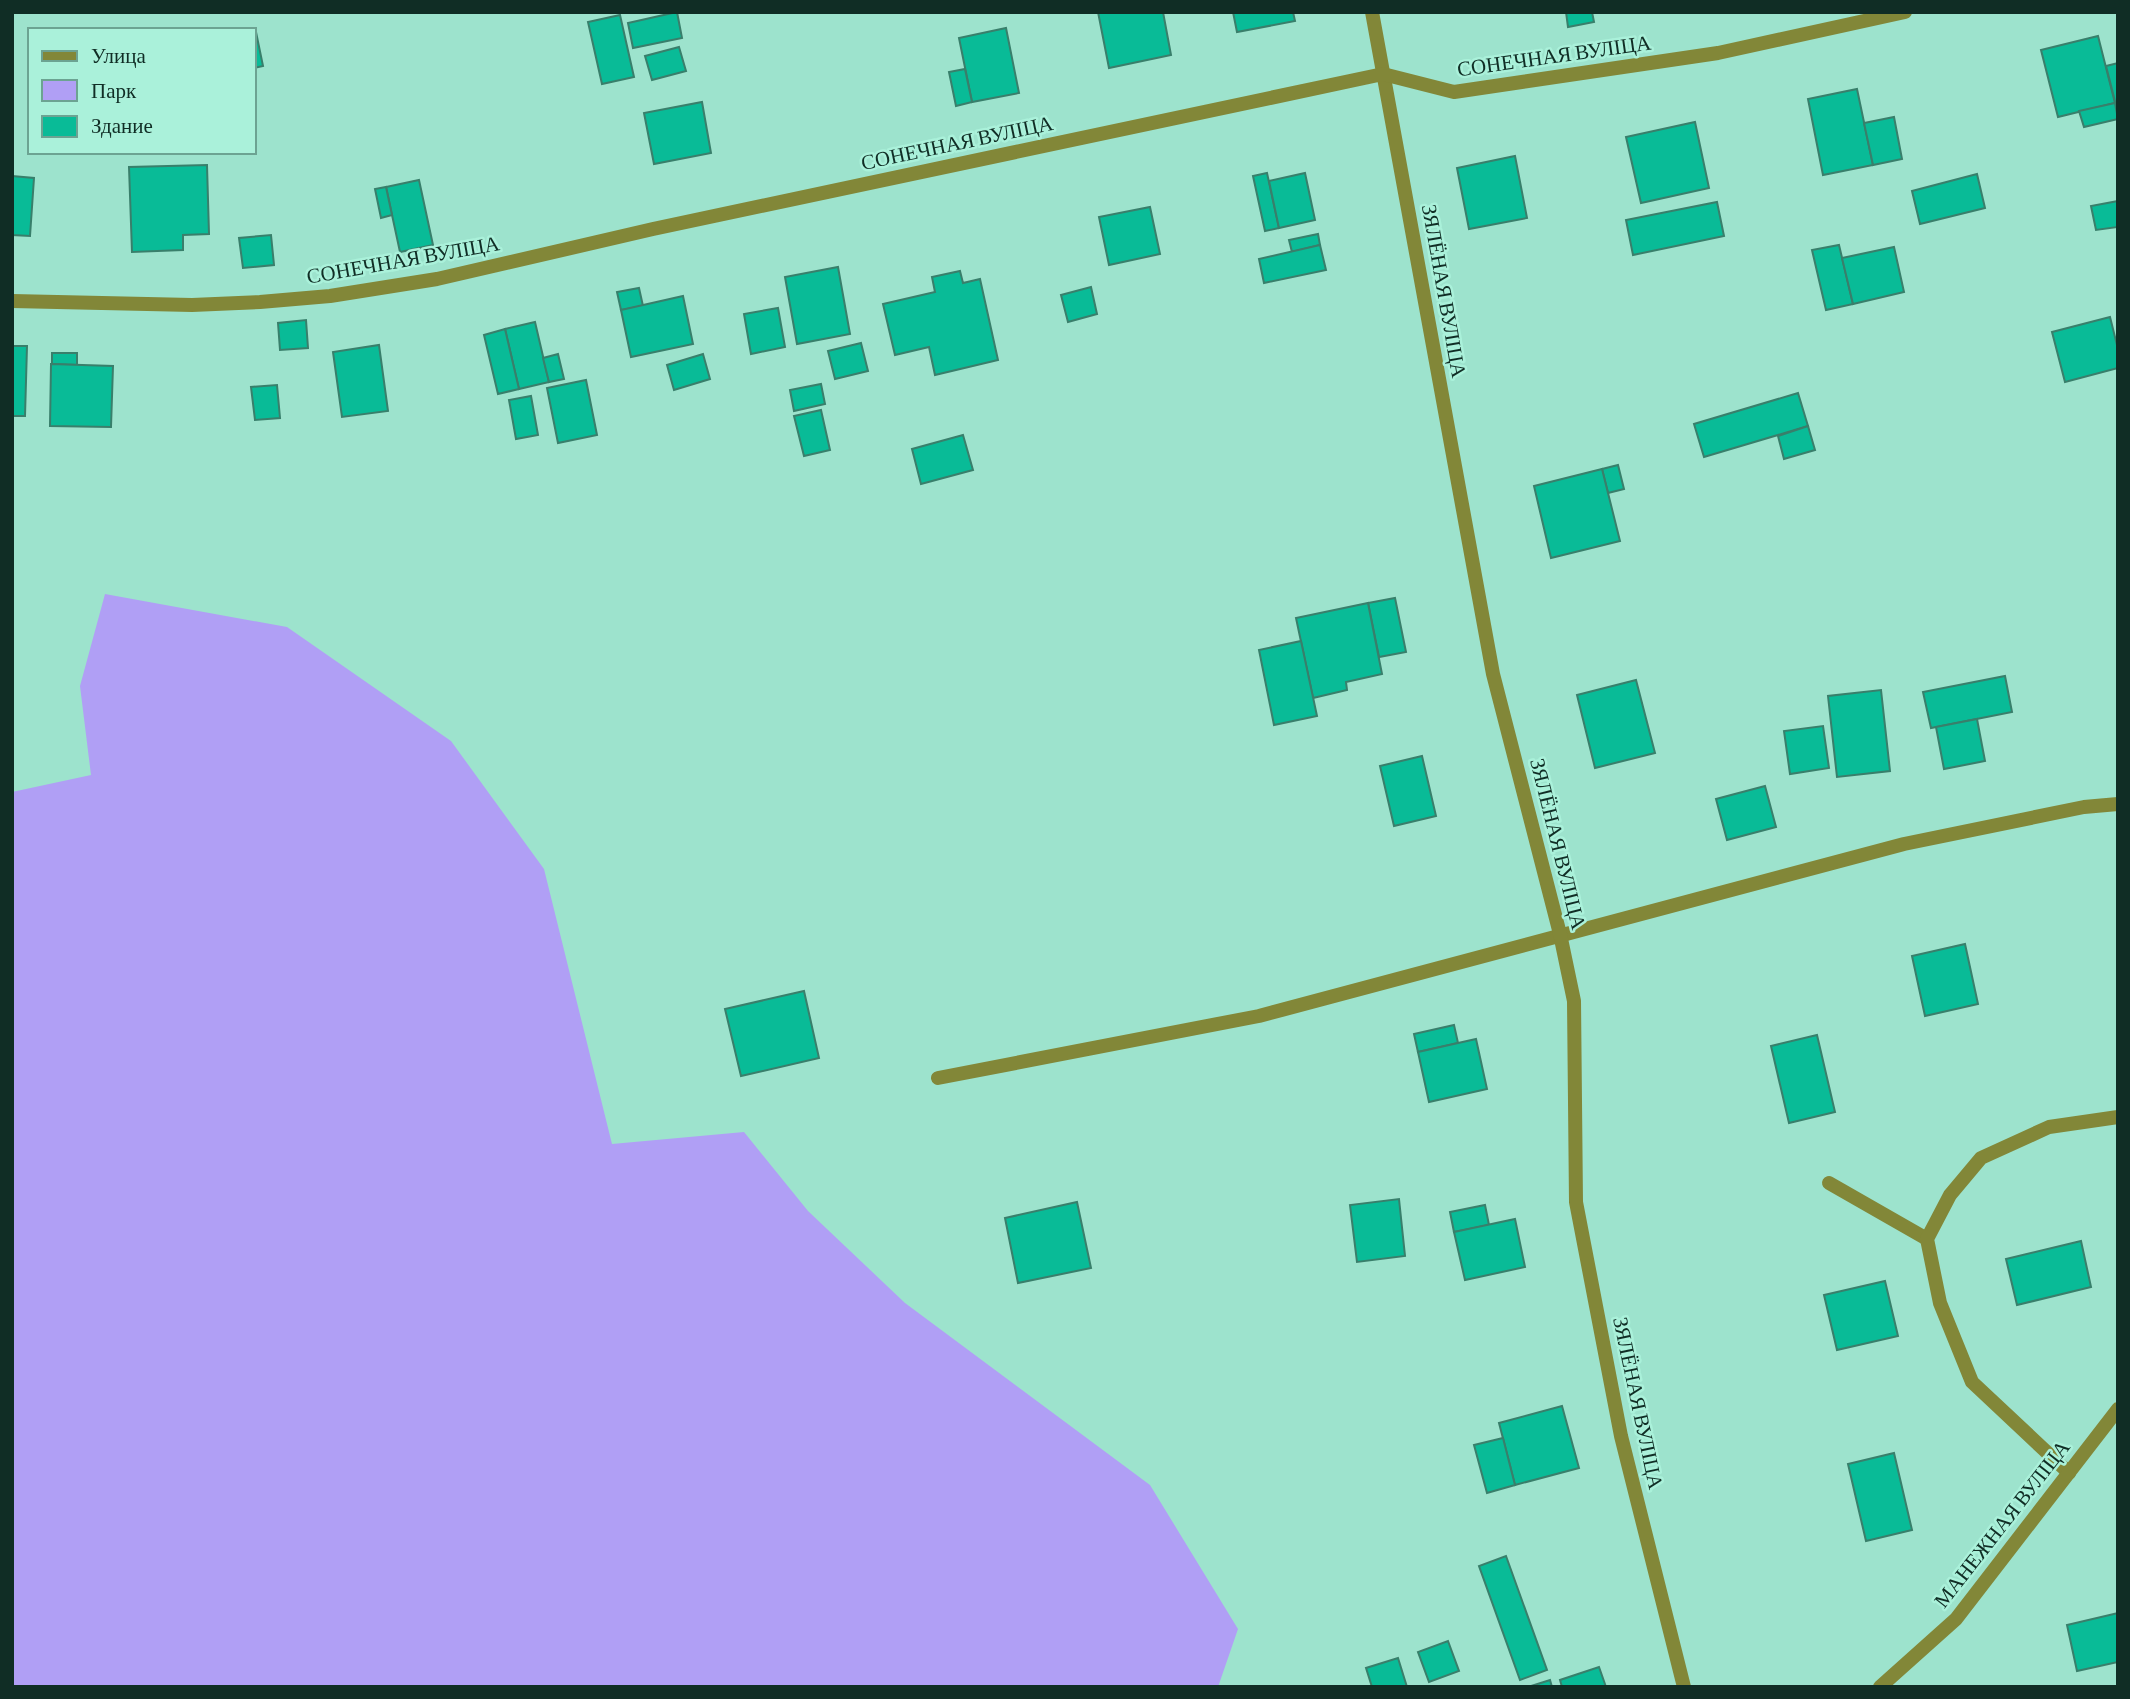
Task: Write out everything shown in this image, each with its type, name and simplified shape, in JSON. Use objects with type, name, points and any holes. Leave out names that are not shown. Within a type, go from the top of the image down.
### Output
[{"type":"street","name":"ЗЯЛЁНАЯ ВУЛІЦА","points":[[1372,12],[1493,674],[1560,934],[1574,1001],[1576,1202],[1621,1436],[1684,1687]]},
{"type":"street","name":"СОНЕЧНАЯ ВУЛІЦА","points":[[12,301],[192,305],[330,296],[437,279],[667,226],[1383,74],[1454,92],[1718,53],[1905,12]]},
{"type":"street","points":[[938,1078],[1259,1016],[1904,844],[2084,807],[2118,804]]},
{"type":"street","points":[[2069,1473],[1972,1382],[1940,1303],[1927,1239],[1950,1195],[1981,1158],[2049,1127],[2118,1117]]},
{"type":"street","points":[[1829,1182],[1927,1239]]},
{"type":"street","name":"МАНЕЖНАЯ ВУЛІЦА","points":[[1880,1687],[1956,1619],[2118,1409]]},
{"type":"green space","points":[[105,594],[287,627],[451,741],[544,869],[612,1144],[744,1132],[808,1211],[905,1303],[1150,1485],[1238,1629],[1218,1687],[12,1687],[12,792],[91,775],[80,686]]},
{"type":"building","points":[[677,12],[682,38],[633,48],[628,23]]},
{"type":"building","points":[[1098,12],[1163,12],[1171,55],[1109,68]]},
{"type":"building","points":[[1233,12],[1293,12],[1295,21],[1237,32]]},
{"type":"building","points":[[1566,12],[1592,12],[1594,22],[1568,27]]},
{"type":"building","points":[[620,15],[634,77],[602,84],[588,22]]},
{"type":"building","points":[[1006,28],[1019,93],[972,102],[959,38]]},
{"type":"building","points":[[256,32],[263,66],[256,68]]},
{"type":"building","points":[[2098,36],[2115,103],[2058,117],[2041,50]]},
{"type":"building","points":[[679,47],[686,71],[652,80],[645,56]]},
{"type":"building","points":[[2118,63],[2118,113],[2106,66]]},
{"type":"building","points":[[965,69],[972,102],[956,106],[949,72]]},
{"type":"building","points":[[1857,89],[1873,165],[1823,175],[1808,99]]},
{"type":"building","points":[[702,102],[711,153],[654,164],[644,113]]},
{"type":"building","points":[[2115,103],[2118,119],[2084,127],[2079,111]]},
{"type":"building","points":[[1894,117],[1902,159],[1873,165],[1864,123]]},
{"type":"building","points":[[1695,122],[1709,188],[1641,203],[1626,137]]},
{"type":"building","points":[[1515,156],[1527,218],[1469,229],[1457,168]]},
{"type":"building","points":[[207,165],[209,234],[183,235],[183,250],[132,252],[129,167]]},
{"type":"building","points":[[1267,173],[1279,228],[1265,231],[1253,176]]},
{"type":"building","points":[[1305,173],[1315,220],[1279,228],[1269,181]]},
{"type":"building","points":[[1977,174],[1985,208],[1920,224],[1912,191]]},
{"type":"building","points":[[12,176],[34,178],[30,236],[12,235]]},
{"type":"building","points":[[419,180],[433,245],[400,252],[386,187]]},
{"type":"building","points":[[386,187],[392,215],[381,218],[375,189]]},
{"type":"building","points":[[2118,201],[2118,227],[2096,230],[2091,206]]},
{"type":"building","points":[[1717,202],[1724,236],[1633,255],[1626,220]]},
{"type":"building","points":[[1150,207],[1160,254],[1109,265],[1099,217]]},
{"type":"building","points":[[1318,234],[1320,245],[1292,252],[1289,240]]},
{"type":"building","points":[[271,235],[274,265],[243,268],[239,238]]},
{"type":"building","points":[[1320,245],[1326,270],[1264,283],[1259,259]]},
{"type":"building","points":[[1839,245],[1853,304],[1826,310],[1812,250]]},
{"type":"building","points":[[1894,247],[1904,292],[1853,304],[1842,258]]},
{"type":"building","points":[[838,267],[850,334],[797,344],[785,277]]},
{"type":"building","points":[[960,271],[963,283],[980,279],[998,360],[935,375],[929,347],[895,355],[883,304],[935,292],[932,277]]},
{"type":"building","points":[[1091,287],[1097,314],[1068,322],[1061,295]]},
{"type":"building","points":[[639,288],[643,306],[621,310],[617,292]]},
{"type":"building","points":[[683,296],[693,344],[631,357],[621,310]]},
{"type":"building","points":[[778,308],[785,347],[751,354],[744,314]]},
{"type":"building","points":[[2110,317],[2118,349],[2118,368],[2065,382],[2052,332]]},
{"type":"building","points":[[306,320],[308,348],[280,350],[278,323]]},
{"type":"building","points":[[535,322],[549,382],[519,389],[505,329]]},
{"type":"building","points":[[505,329],[519,389],[498,394],[484,335]]},
{"type":"building","points":[[861,343],[868,371],[835,379],[828,351]]},
{"type":"building","points":[[379,345],[388,411],[342,417],[333,352]]},
{"type":"building","points":[[12,346],[27,346],[25,416],[12,416]]},
{"type":"building","points":[[52,353],[77,353],[77,365],[52,364]]},
{"type":"building","points":[[558,354],[564,379],[549,382],[543,358]]},
{"type":"building","points":[[703,354],[710,379],[674,390],[667,365]]},
{"type":"building","points":[[51,364],[113,366],[111,427],[50,426]]},
{"type":"building","points":[[586,380],[597,435],[558,443],[547,388]]},
{"type":"building","points":[[821,384],[825,404],[794,411],[790,390]]},
{"type":"building","points":[[277,385],[280,418],[255,420],[251,387]]},
{"type":"building","points":[[1798,393],[1808,426],[1704,457],[1694,424]]},
{"type":"building","points":[[531,396],[538,435],[516,439],[509,400]]},
{"type":"building","points":[[821,410],[830,450],[804,456],[794,416]]},
{"type":"building","points":[[1808,426],[1815,450],[1784,459],[1778,436]]},
{"type":"building","points":[[963,435],[973,470],[921,484],[912,449]]},
{"type":"building","points":[[1618,465],[1624,489],[1608,493],[1602,469]]},
{"type":"building","points":[[1602,469],[1620,541],[1551,558],[1534,486]]},
{"type":"building","points":[[1395,598],[1406,652],[1379,657],[1368,603]]},
{"type":"building","points":[[1368,603],[1382,674],[1346,682],[1347,690],[1313,698],[1296,618]]},
{"type":"building","points":[[1301,641],[1317,716],[1274,725],[1259,650]]},
{"type":"building","points":[[2005,676],[2012,712],[1931,728],[1923,692]]},
{"type":"building","points":[[1636,680],[1655,753],[1595,768],[1577,695]]},
{"type":"building","points":[[1881,690],[1890,771],[1837,777],[1828,696]]},
{"type":"building","points":[[1977,719],[1985,761],[1944,769],[1936,727]]},
{"type":"building","points":[[1823,726],[1829,768],[1790,774],[1784,731]]},
{"type":"building","points":[[1422,756],[1436,816],[1394,826],[1380,766]]},
{"type":"building","points":[[1765,786],[1776,827],[1727,840],[1716,799]]},
{"type":"building","points":[[1965,944],[1978,1004],[1925,1016],[1912,956]]},
{"type":"building","points":[[804,991],[819,1058],[741,1076],[725,1009]]},
{"type":"building","points":[[1454,1025],[1458,1043],[1418,1052],[1414,1034]]},
{"type":"building","points":[[1817,1035],[1835,1112],[1789,1123],[1771,1046]]},
{"type":"building","points":[[1476,1039],[1487,1089],[1429,1102],[1418,1052]]},
{"type":"building","points":[[1399,1199],[1405,1256],[1357,1262],[1350,1205]]},
{"type":"building","points":[[1077,1202],[1091,1268],[1018,1283],[1005,1218]]},
{"type":"building","points":[[1485,1205],[1489,1225],[1454,1232],[1450,1212]]},
{"type":"building","points":[[1515,1219],[1525,1267],[1465,1280],[1454,1232]]},
{"type":"building","points":[[2081,1241],[2091,1287],[2017,1305],[2006,1259]]},
{"type":"building","points":[[1885,1281],[1898,1336],[1837,1350],[1824,1295]]},
{"type":"building","points":[[1562,1406],[1579,1468],[1515,1485],[1499,1423]]},
{"type":"building","points":[[1503,1438],[1515,1485],[1487,1493],[1474,1445]]},
{"type":"building","points":[[1894,1453],[1912,1530],[1866,1541],[1848,1464]]},
{"type":"building","points":[[1506,1556],[1547,1670],[1520,1680],[1479,1566]]},
{"type":"building","points":[[2118,1613],[2118,1662],[2077,1671],[2067,1625]]},
{"type":"building","points":[[1448,1641],[1459,1671],[1429,1682],[1418,1652]]},
{"type":"building","points":[[1398,1658],[1407,1687],[1372,1687],[1366,1668]]},
{"type":"building","points":[[1599,1667],[1606,1687],[1562,1687],[1560,1680]]},
{"type":"building","points":[[1550,1680],[1552,1687],[1528,1687]]}]
